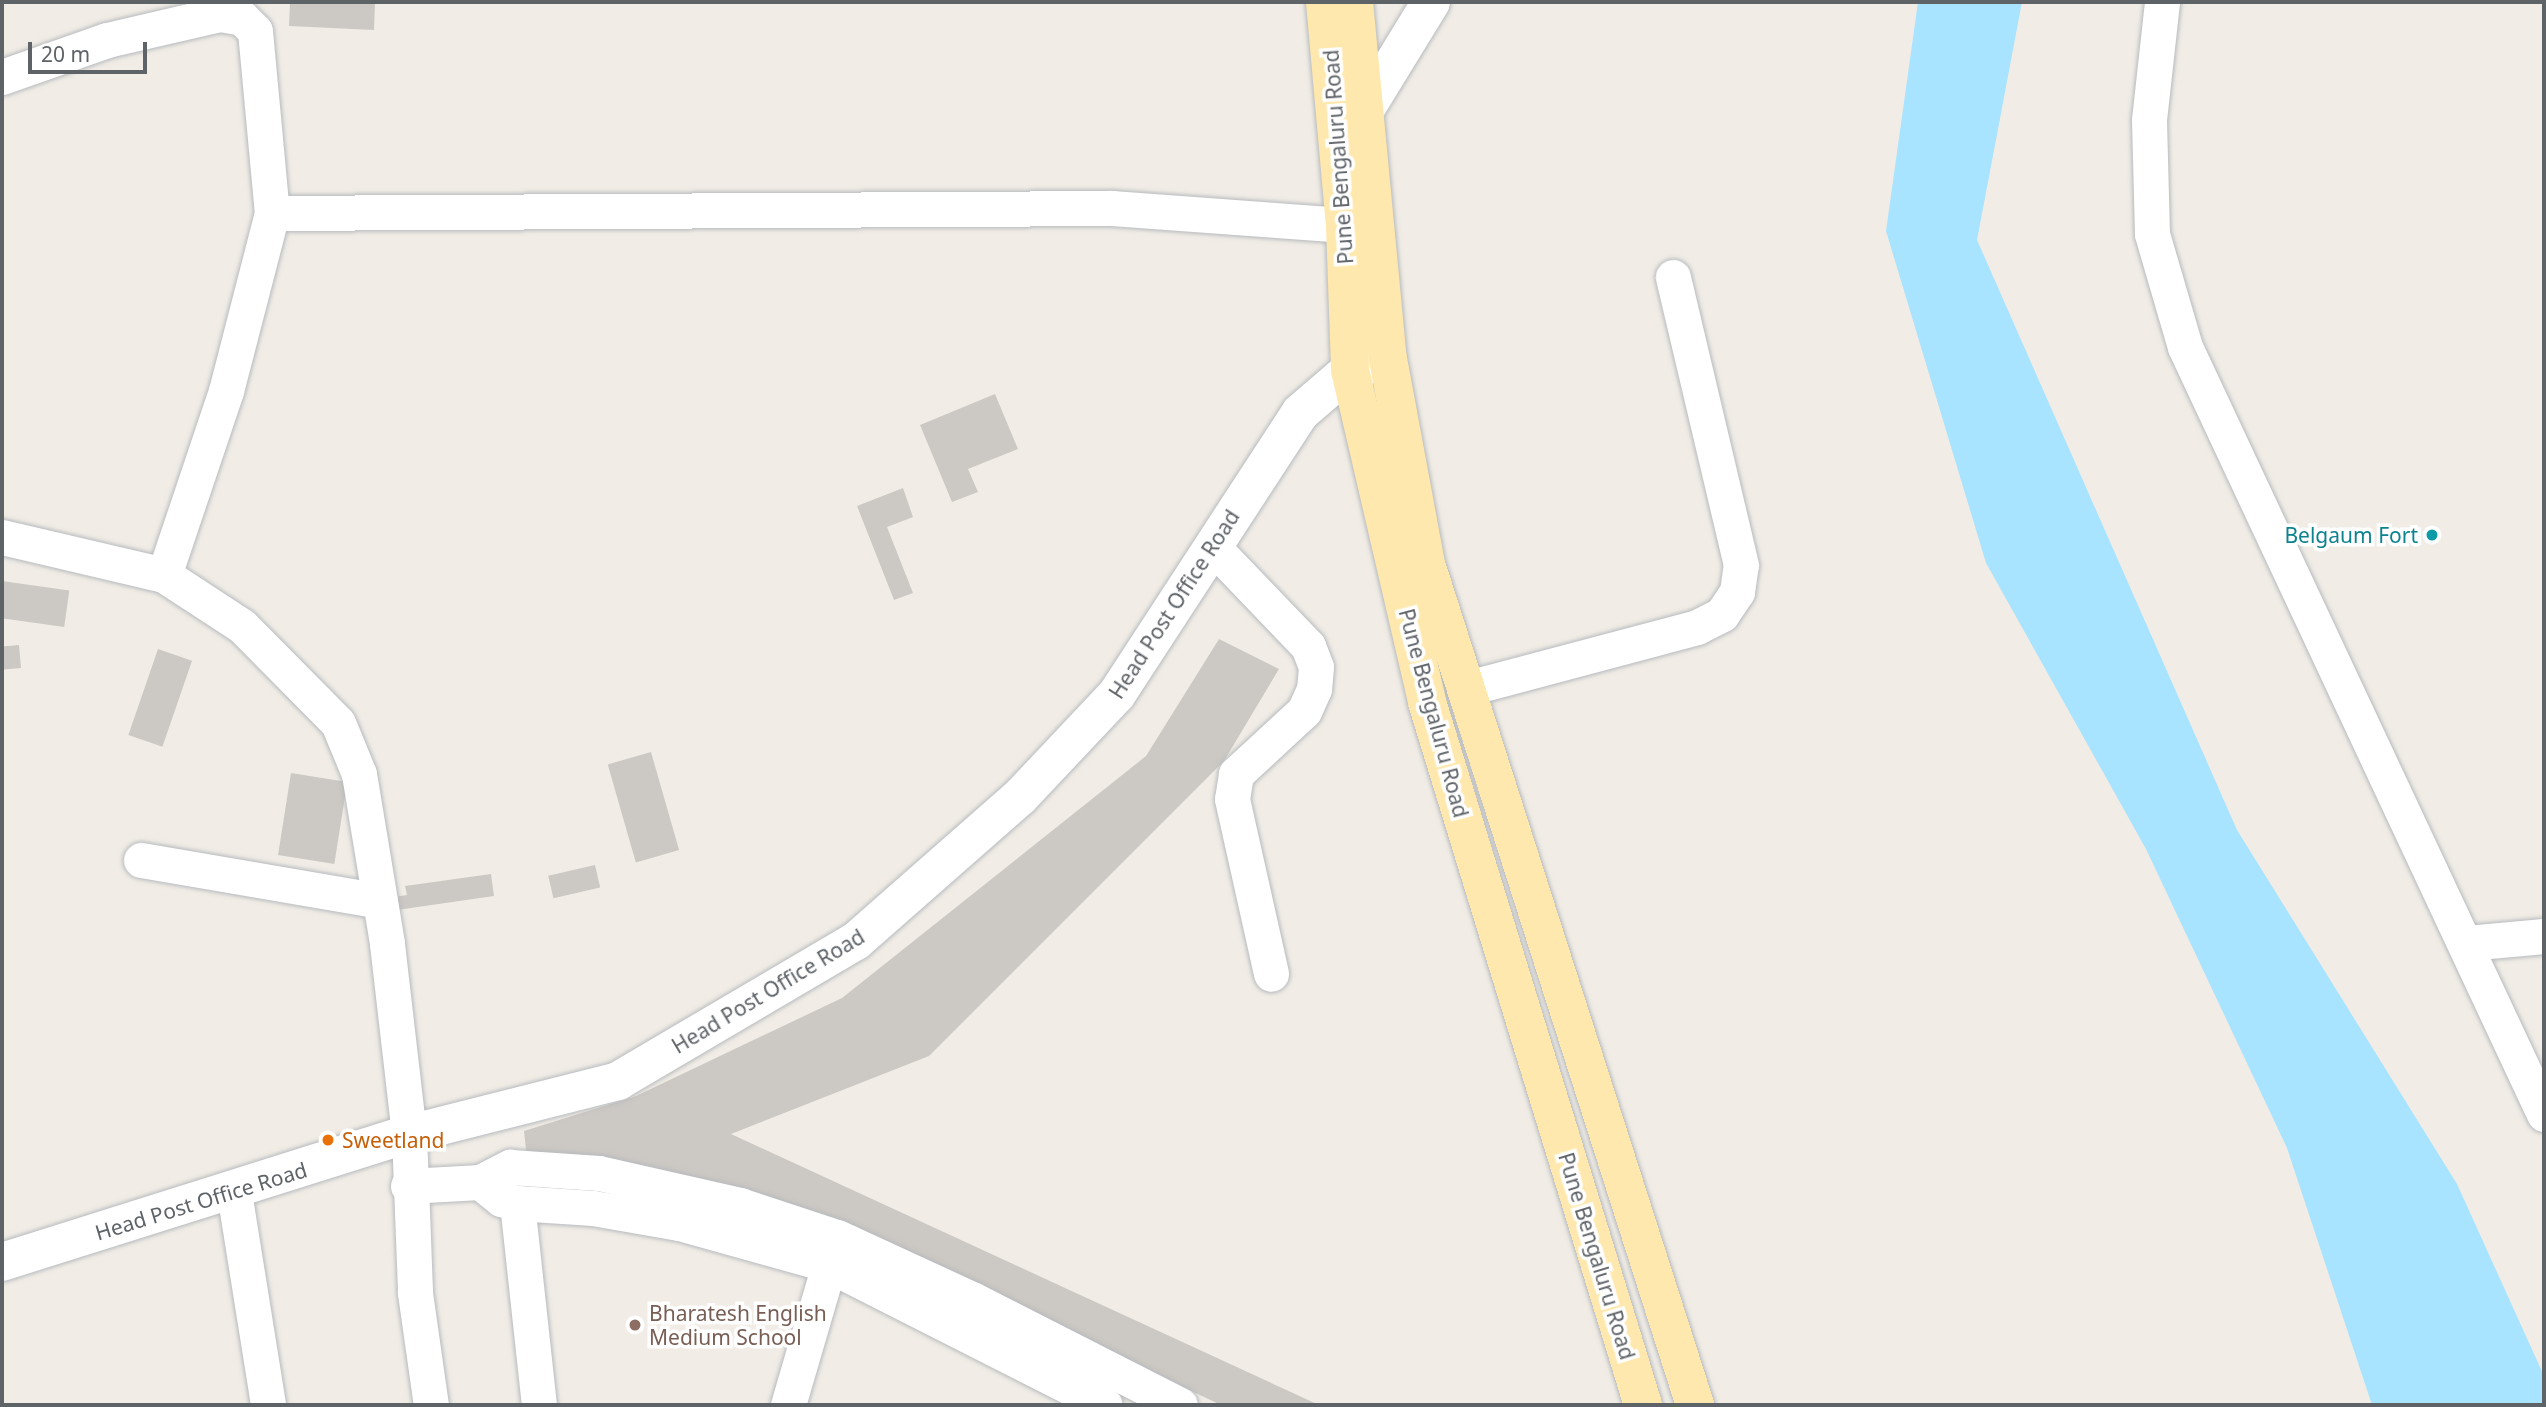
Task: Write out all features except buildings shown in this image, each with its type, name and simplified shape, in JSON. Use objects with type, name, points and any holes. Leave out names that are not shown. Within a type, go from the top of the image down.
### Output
[{"type":"main road","name":"Pune Bengaluru Road","points":[[1325,2],[1345,225],[1349,370],[1427,702],[1643,1405]]},
{"type":"main road","points":[[1354,2],[1367,110],[1388,359],[1426,564],[1468,688],[1556,978],[1695,1405]]},
{"type":"main road","points":[[1339,147],[1367,110],[1432,2]]},
{"type":"main road","name":"Head Post Office Road","points":[[2,1262],[234,1192],[409,1135],[618,1081],[856,941],[1020,797],[1117,694],[1300,413],[1349,370],[1388,359]]},
{"type":"street","points":[[2162,2],[2149,120],[2152,234],[2185,347],[2467,943],[2544,1114]]},
{"type":"street","points":[[2,76],[107,40],[220,14],[242,18],[255,32],[260,53],[272,213],[226,391],[164,575]]},
{"type":"street","points":[[272,213],[1112,208],[1345,225]]},
{"type":"street","points":[[1468,688],[1697,627],[1722,614],[1737,593],[1741,565],[1673,277]]},
{"type":"street","points":[[2,537],[87,553],[164,575],[242,626],[338,723],[359,774],[380,901],[409,1135],[408,1186],[415,1293],[432,1405]]},
{"type":"street","points":[[1212,546],[1308,646],[1316,667],[1314,689],[1304,711],[1236,774],[1232,799],[1271,974]]},
{"type":"street","points":[[141,860],[380,901]]},
{"type":"street","points":[[2467,943],[2544,936]]},
{"type":"street","points":[[408,1186],[480,1182],[510,1167],[599,1173],[740,1205],[837,1237],[974,1300],[1180,1405]]},
{"type":"street","points":[[480,1182],[501,1199],[517,1203],[593,1208],[679,1223],[829,1265],[1085,1400]]},
{"type":"street","points":[[234,1192],[268,1405]]},
{"type":"street","points":[[517,1203],[539,1405]]},
{"type":"street","points":[[788,1405],[829,1265]]},
{"type":"water","points":[[1918,2],[2022,2],[1977,240],[2237,830],[2457,1184],[2544,1376],[2544,1405],[2372,1405],[2287,1148],[2146,849],[1986,563],[1886,231]]},
{"type":"place","name":"Belgaum Fort","points":[[2432,535]]},
{"type":"place","name":"Sweetland","points":[[328,1140]]},
{"type":"place","name":"Bharatesh English Medium School","points":[[635,1325]]}]
